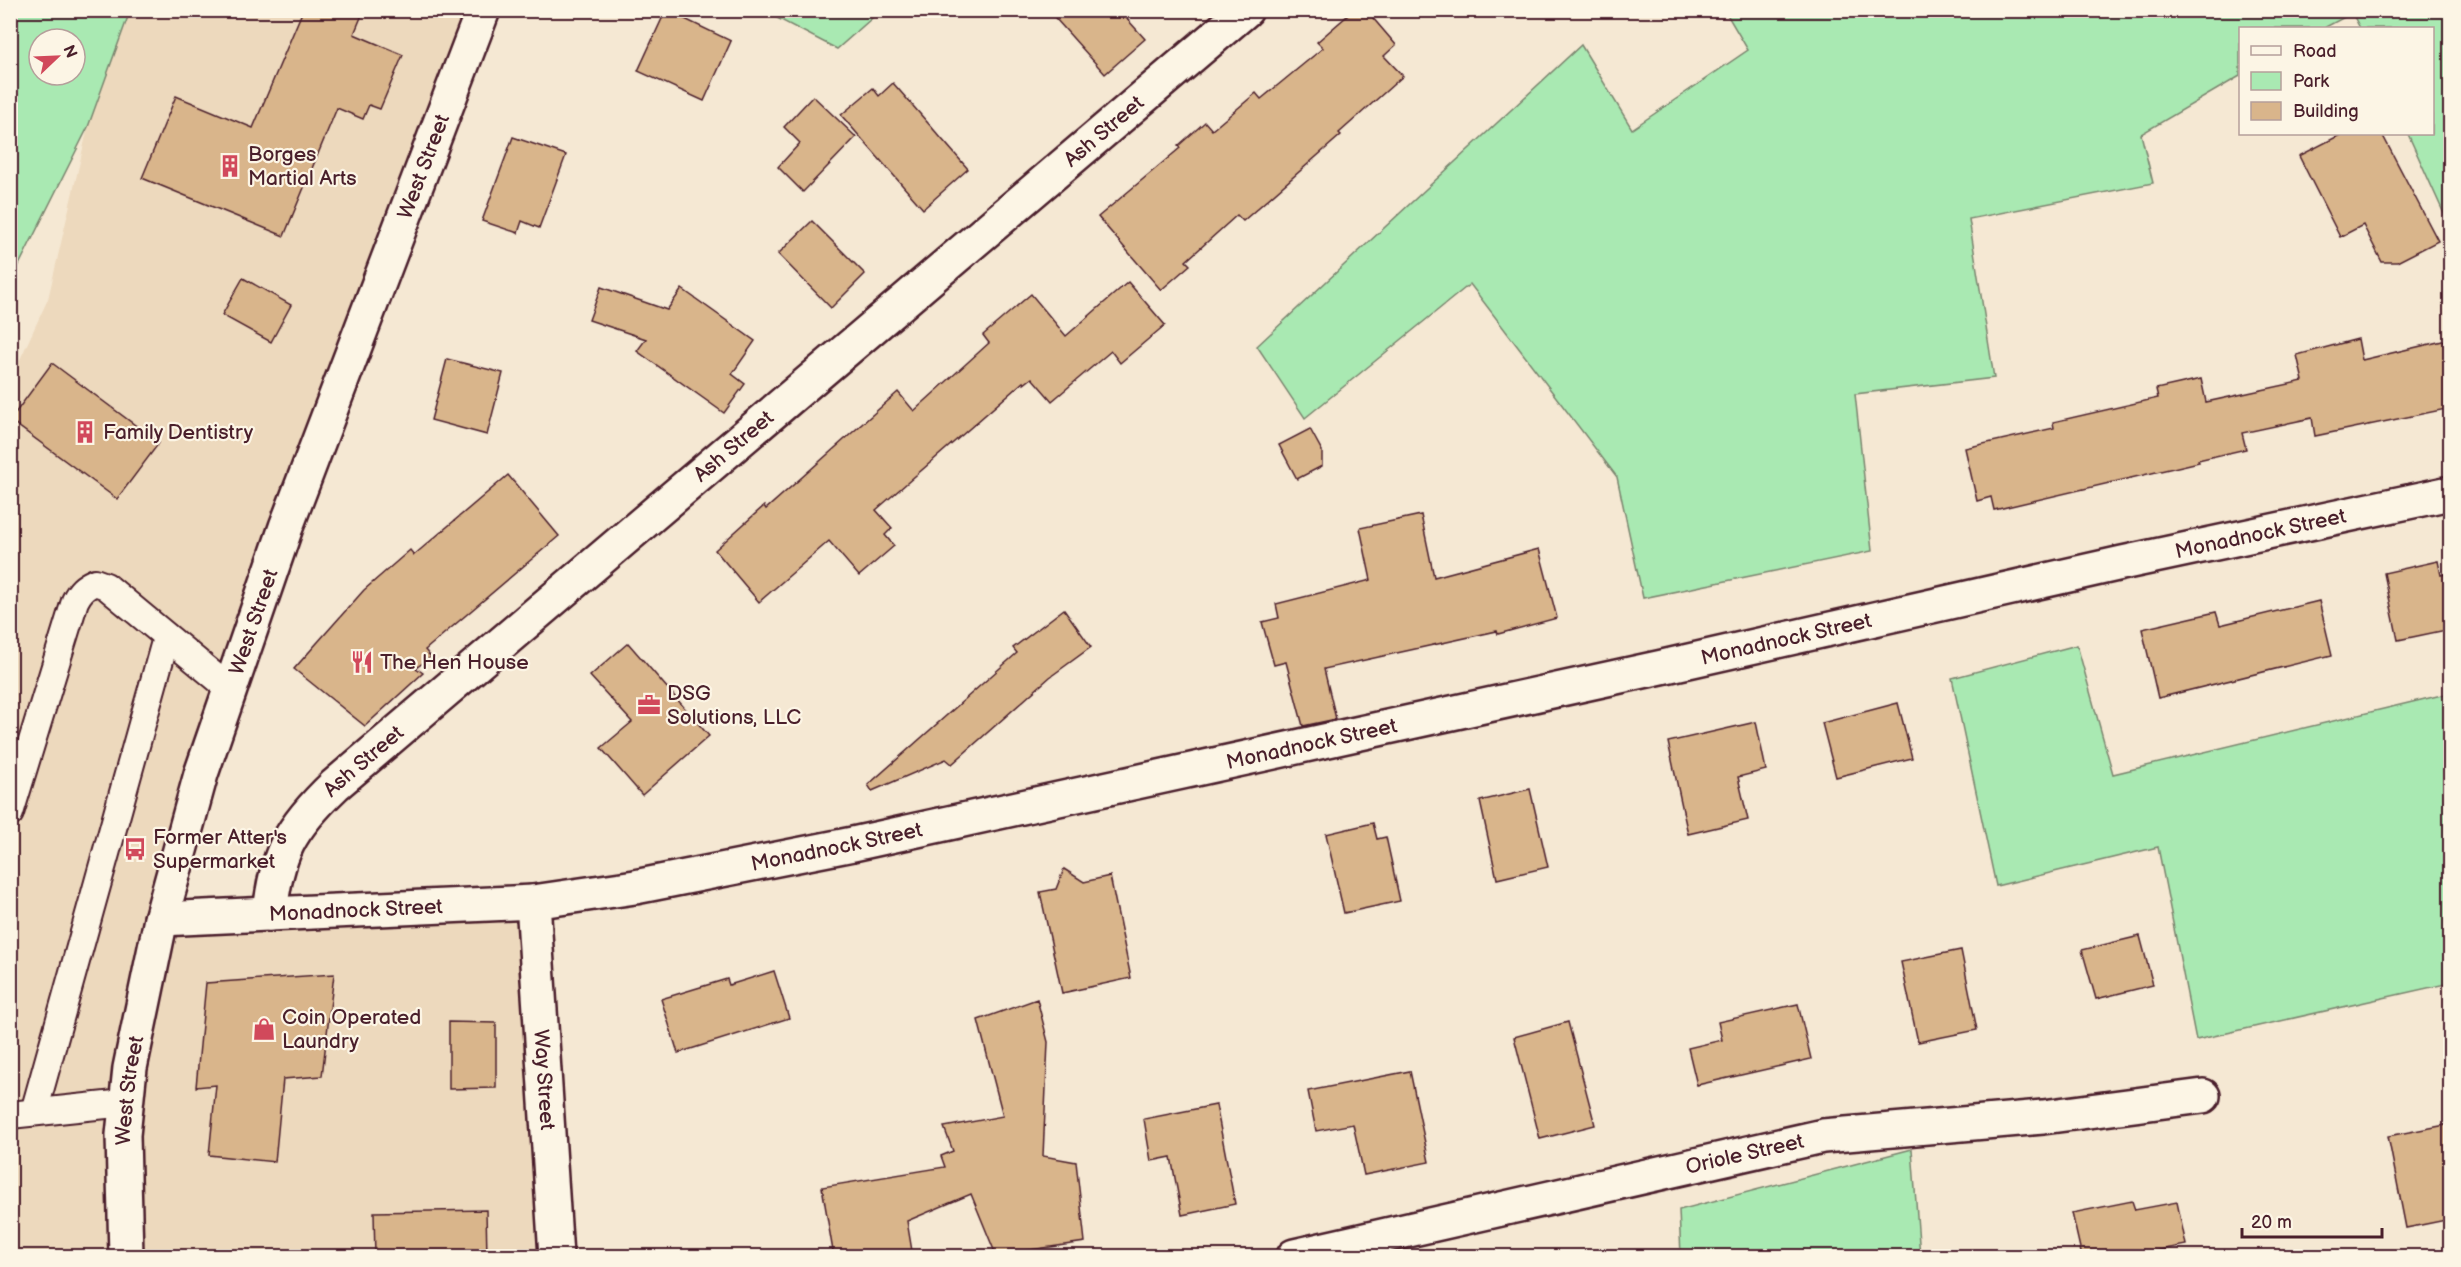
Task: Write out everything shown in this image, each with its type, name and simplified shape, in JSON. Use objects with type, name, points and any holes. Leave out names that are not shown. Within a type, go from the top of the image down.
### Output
[{"type":"street","name":"West Street","points":[[126,1257],[123,1135],[125,1103],[161,920],[201,774],[286,527],[483,10]]},
{"type":"street","name":"Ash Street","points":[[270,914],[274,877],[289,837],[308,811],[1246,10]]},
{"type":"street","name":"Monadnock Street","points":[[161,920],[533,902],[635,887],[853,844],[1662,667],[2122,563],[2451,493]]},
{"type":"street","name":"Way Street","points":[[533,902],[556,1257]]},
{"type":"street","name":"Oriole Street","points":[[1293,1257],[1823,1136],[2043,1117],[2203,1095]]},
{"type":"lane","points":[[10,813],[80,591],[95,582],[106,586],[230,689]]},
{"type":"lane","points":[[125,1103],[22,1113],[166,638]]},
{"type":"shaded area","points":[[130,11],[483,11],[162,919],[533,902],[556,1256],[11,1256],[11,379],[48,299],[88,127]]},
{"type":"green space","points":[[778,10],[880,11],[837,49],[775,17]]},
{"type":"green space","points":[[10,11],[130,11],[88,127],[11,281]]},
{"type":"green space","points":[[1725,11],[2450,11],[2450,227],[2408,135],[2434,135],[2434,27],[2359,27],[2352,13],[2326,27],[2239,27],[2239,77],[2141,134],[2153,183],[1969,219],[1994,378],[1855,394],[1872,551],[1643,598],[1617,477],[1470,284],[1305,418],[1257,346],[1581,45],[1632,129],[1748,50]]},
{"type":"green space","points":[[2077,645],[2113,774],[2450,693],[2450,983],[2196,1040],[2158,847],[1996,886],[1952,678]]},
{"type":"green space","points":[[1912,1149],[1920,1256],[1681,1256],[1679,1210]]},
{"type":"building","points":[[303,10],[364,10],[354,34],[403,55],[380,109],[369,105],[363,119],[337,108],[284,236],[142,178],[176,96],[253,128]]},
{"type":"building","points":[[666,10],[731,41],[704,101],[638,71]]},
{"type":"building","points":[[1048,10],[1119,10],[1145,39],[1105,74]]},
{"type":"building","points":[[1354,10],[1366,10],[1396,45],[1384,56],[1403,76],[1339,133],[1341,135],[1243,221],[1237,215],[1186,261],[1190,265],[1161,290],[1098,217],[1180,148],[1178,146],[1205,122],[1212,130],[1256,93],[1261,99],[1323,48],[1317,42]]},
{"type":"building","points":[[893,83],[968,169],[923,209],[841,115],[873,88],[879,96]]},
{"type":"building","points":[[813,96],[856,137],[803,192],[778,167],[800,143],[784,127]]},
{"type":"building","points":[[2340,135],[2383,135],[2438,241],[2397,262],[2382,262],[2363,225],[2340,237],[2299,156]]},
{"type":"building","points":[[513,137],[566,155],[539,228],[522,221],[518,233],[482,221]]},
{"type":"building","points":[[812,221],[865,274],[831,308],[778,254]]},
{"type":"building","points":[[243,278],[291,305],[271,342],[222,315]]},
{"type":"building","points":[[1128,282],[1165,325],[1120,363],[1111,351],[1052,401],[1032,378],[1024,384],[1023,382],[876,510],[892,528],[885,535],[894,546],[859,576],[829,541],[759,602],[715,550],[764,506],[766,509],[898,392],[914,411],[989,343],[983,335],[1031,294],[1066,336]]},
{"type":"building","points":[[601,287],[667,310],[682,289],[755,341],[732,374],[745,384],[724,413],[637,351],[646,339],[589,320]]},
{"type":"building","points":[[2358,339],[2362,360],[2451,339],[2451,408],[2315,436],[2312,418],[2242,433],[2246,449],[2198,460],[2199,462],[1994,510],[1991,497],[1977,501],[1965,448],[2054,428],[2053,422],[2158,398],[2156,389],[2201,379],[2206,402],[2303,381],[2297,355]]},
{"type":"building","points":[[447,359],[503,373],[487,435],[431,420]]},
{"type":"building","name":"Family Dentistry","points":[[52,363],[159,443],[117,499],[10,420]]},
{"type":"building","points":[[1310,429],[1322,451],[1322,466],[1297,479],[1279,445]]},
{"type":"building","points":[[508,475],[559,536],[425,650],[431,657],[416,668],[423,673],[365,726],[294,669],[364,590],[410,550],[414,555]]},
{"type":"building","points":[[1421,515],[1434,577],[1539,549],[1557,618],[1498,634],[1497,631],[1324,669],[1336,719],[1303,726],[1286,662],[1274,665],[1262,622],[1279,618],[1276,604],[1371,580],[1360,528]]},
{"type":"building","points":[[2438,561],[2441,575],[2451,573],[2451,629],[2398,640],[2384,573]]},
{"type":"building","points":[[2319,601],[2332,655],[2158,698],[2142,629],[2216,612],[2220,625]]},
{"type":"building","points":[[1064,609],[1091,647],[1050,677],[952,764],[946,759],[872,791],[868,785],[1017,653],[1013,648]]},
{"type":"building","name":"DSG Solutions, LLC","points":[[628,643],[709,736],[642,795],[601,748],[632,722],[590,676]]},
{"type":"building","points":[[1898,703],[1912,758],[1836,777],[1822,723]]},
{"type":"building","points":[[1756,722],[1766,770],[1738,777],[1748,820],[1688,834],[1668,742]]},
{"type":"building","points":[[1530,789],[1548,867],[1497,879],[1480,801]]},
{"type":"building","points":[[1373,823],[1377,839],[1386,837],[1400,901],[1344,913],[1326,834]]},
{"type":"building","points":[[1064,869],[1084,882],[1110,876],[1131,978],[1062,993],[1040,892],[1056,889]]},
{"type":"building","points":[[2140,936],[2153,985],[2096,999],[2082,950]]},
{"type":"building","points":[[1961,950],[1977,1030],[1918,1042],[1901,962]]},
{"type":"building","points":[[774,971],[789,1018],[678,1053],[661,999],[727,979],[729,985]]},
{"type":"building","name":"Coin Operated Laundry","points":[[334,974],[322,1076],[283,1079],[275,1162],[209,1155],[216,1085],[196,1087],[206,983]]},
{"type":"building","points":[[1037,999],[1048,1042],[1043,1156],[1076,1162],[1085,1242],[996,1255],[971,1194],[907,1221],[913,1257],[834,1257],[822,1187],[945,1167],[941,1156],[953,1151],[944,1127],[1003,1116],[978,1020]]},
{"type":"building","points":[[1798,1004],[1811,1059],[1697,1085],[1688,1048],[1722,1040],[1718,1022]]},
{"type":"building","points":[[449,1022],[496,1023],[496,1088],[449,1089]]},
{"type":"building","points":[[1568,1022],[1595,1125],[1540,1139],[1514,1037]]},
{"type":"building","points":[[1410,1071],[1429,1162],[1364,1175],[1353,1124],[1316,1131],[1308,1091]]},
{"type":"building","points":[[1216,1105],[1235,1204],[1182,1215],[1171,1157],[1151,1161],[1144,1119]]},
{"type":"building","points":[[2451,1124],[2451,1219],[2406,1228],[2388,1136]]},
{"type":"building","points":[[2132,1201],[2135,1210],[2177,1202],[2186,1245],[2124,1257],[2082,1257],[2072,1213]]},
{"type":"building","points":[[486,1210],[487,1257],[375,1257],[374,1212]]},
{"type":"place","name":"Borges Martial Arts","points":[[230,166]]},
{"type":"place","name":"Family Dentistry","points":[[85,432]]},
{"type":"place","name":"The Hen House","points":[[362,662]]},
{"type":"place","name":"DSG Solutions, LLC","points":[[649,705]]},
{"type":"place","name":"Former Atter's Supermarket","points":[[135,849]]},
{"type":"place","name":"Coin Operated Laundry","points":[[264,1029]]}]
